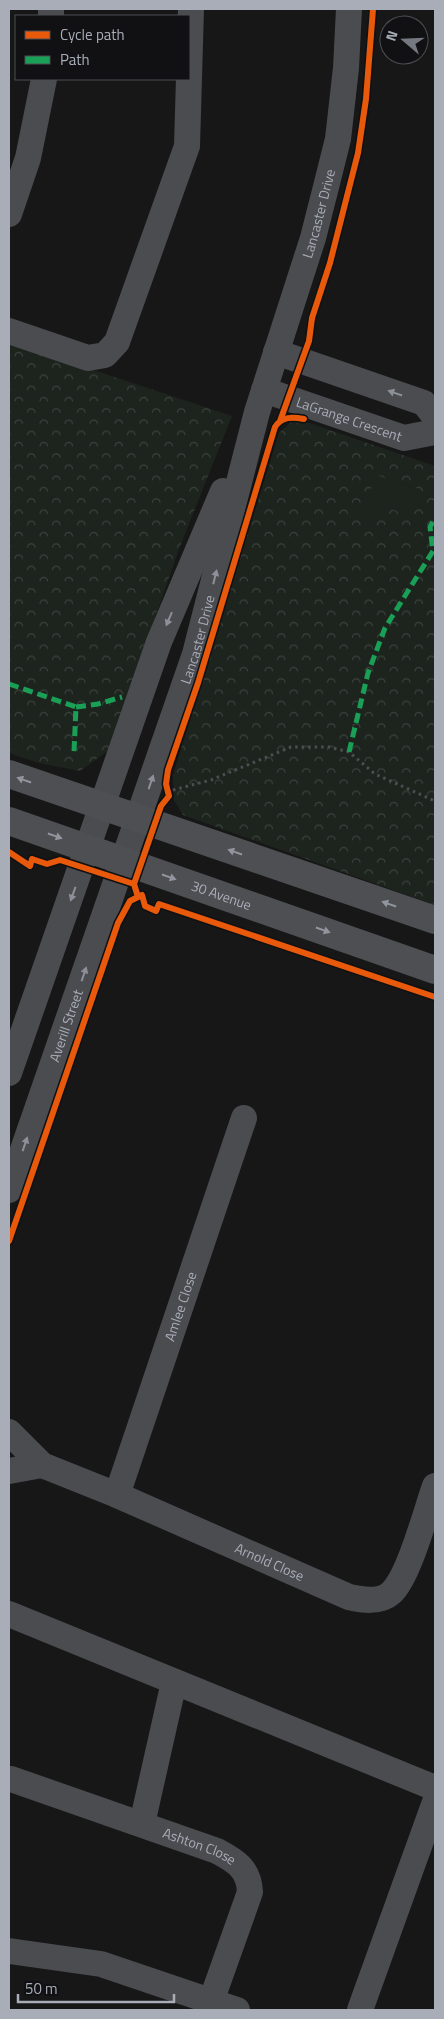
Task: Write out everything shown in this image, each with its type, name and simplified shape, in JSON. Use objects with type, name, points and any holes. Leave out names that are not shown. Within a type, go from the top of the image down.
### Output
[{"type":"main road","points":[[9,774],[435,920]]},
{"type":"main road","name":"30 Avenue","points":[[9,820],[435,970]]},
{"type":"street","points":[[190,43],[191,9]]},
{"type":"street","name":"Lancaster Drive","points":[[123,861],[146,822],[195,654],[260,401],[313,238],[338,139],[346,68],[349,9]]},
{"type":"street","points":[[9,214],[28,158],[44,80]]},
{"type":"street","points":[[9,331],[88,358],[105,354],[117,342],[187,146],[189,80]]},
{"type":"street","points":[[276,352],[424,403],[435,417]]},
{"type":"street","name":"Lancaster Drive","points":[[89,848],[159,642],[260,401]]},
{"type":"street","name":"LaGrange Crescent","points":[[260,401],[404,438],[435,432]]},
{"type":"street","points":[[9,1073],[89,848]]},
{"type":"street","name":"Averill Street","points":[[9,1190],[123,861]]},
{"type":"street","name":"Amlee Close","points":[[116,1495],[244,1118]]},
{"type":"street","name":"Arnold Close","points":[[9,1432],[42,1465],[116,1495],[349,1597],[373,1600],[390,1594],[401,1578],[435,1486]]},
{"type":"street","points":[[9,1471],[42,1465]]},
{"type":"street","points":[[9,1614],[435,1788]]},
{"type":"street","points":[[142,1824],[174,1682]]},
{"type":"street","name":"Ashton Close","points":[[11,1779],[142,1824],[226,1855],[236,1862],[249,1880],[250,1892],[210,2006]]},
{"type":"street","points":[[360,2010],[435,1802]]},
{"type":"street","points":[[9,1951],[101,1964],[210,2006],[237,2010]]},
{"type":"path","points":[[146,822],[169,796],[167,788],[211,780],[291,746],[329,747],[348,752],[375,774],[435,801]]},
{"type":"green space","points":[[9,342],[232,416],[179,549],[109,750],[80,771],[39,763],[9,753]]},
{"type":"green space","points":[[291,422],[309,423],[435,466],[435,905],[183,815],[174,800],[173,775],[279,433]]},
{"type":"green space","points":[[376,475],[419,489],[410,515],[382,506],[378,519],[362,514]]},
{"type":"marked path","points":[[349,752],[368,673],[385,628],[433,551],[430,527],[435,518]]},
{"type":"marked path","points":[[9,684],[76,707],[74,752]]},
{"type":"marked path","points":[[76,707],[98,704],[122,697]]},
{"type":"cycle path","points":[[280,421],[309,341],[312,318],[330,263],[358,153],[366,99],[373,9]]},
{"type":"cycle path","points":[[134,884],[161,806],[169,796],[166,784],[168,770],[198,683],[275,427],[284,419],[304,419]]},
{"type":"cycle path","points":[[9,852],[30,866],[32,859],[47,864],[60,860],[134,884],[138,897],[130,901],[118,923],[9,1241]]},
{"type":"cycle path","points":[[138,897],[142,895],[145,906],[156,911],[159,904],[435,997]]}]
